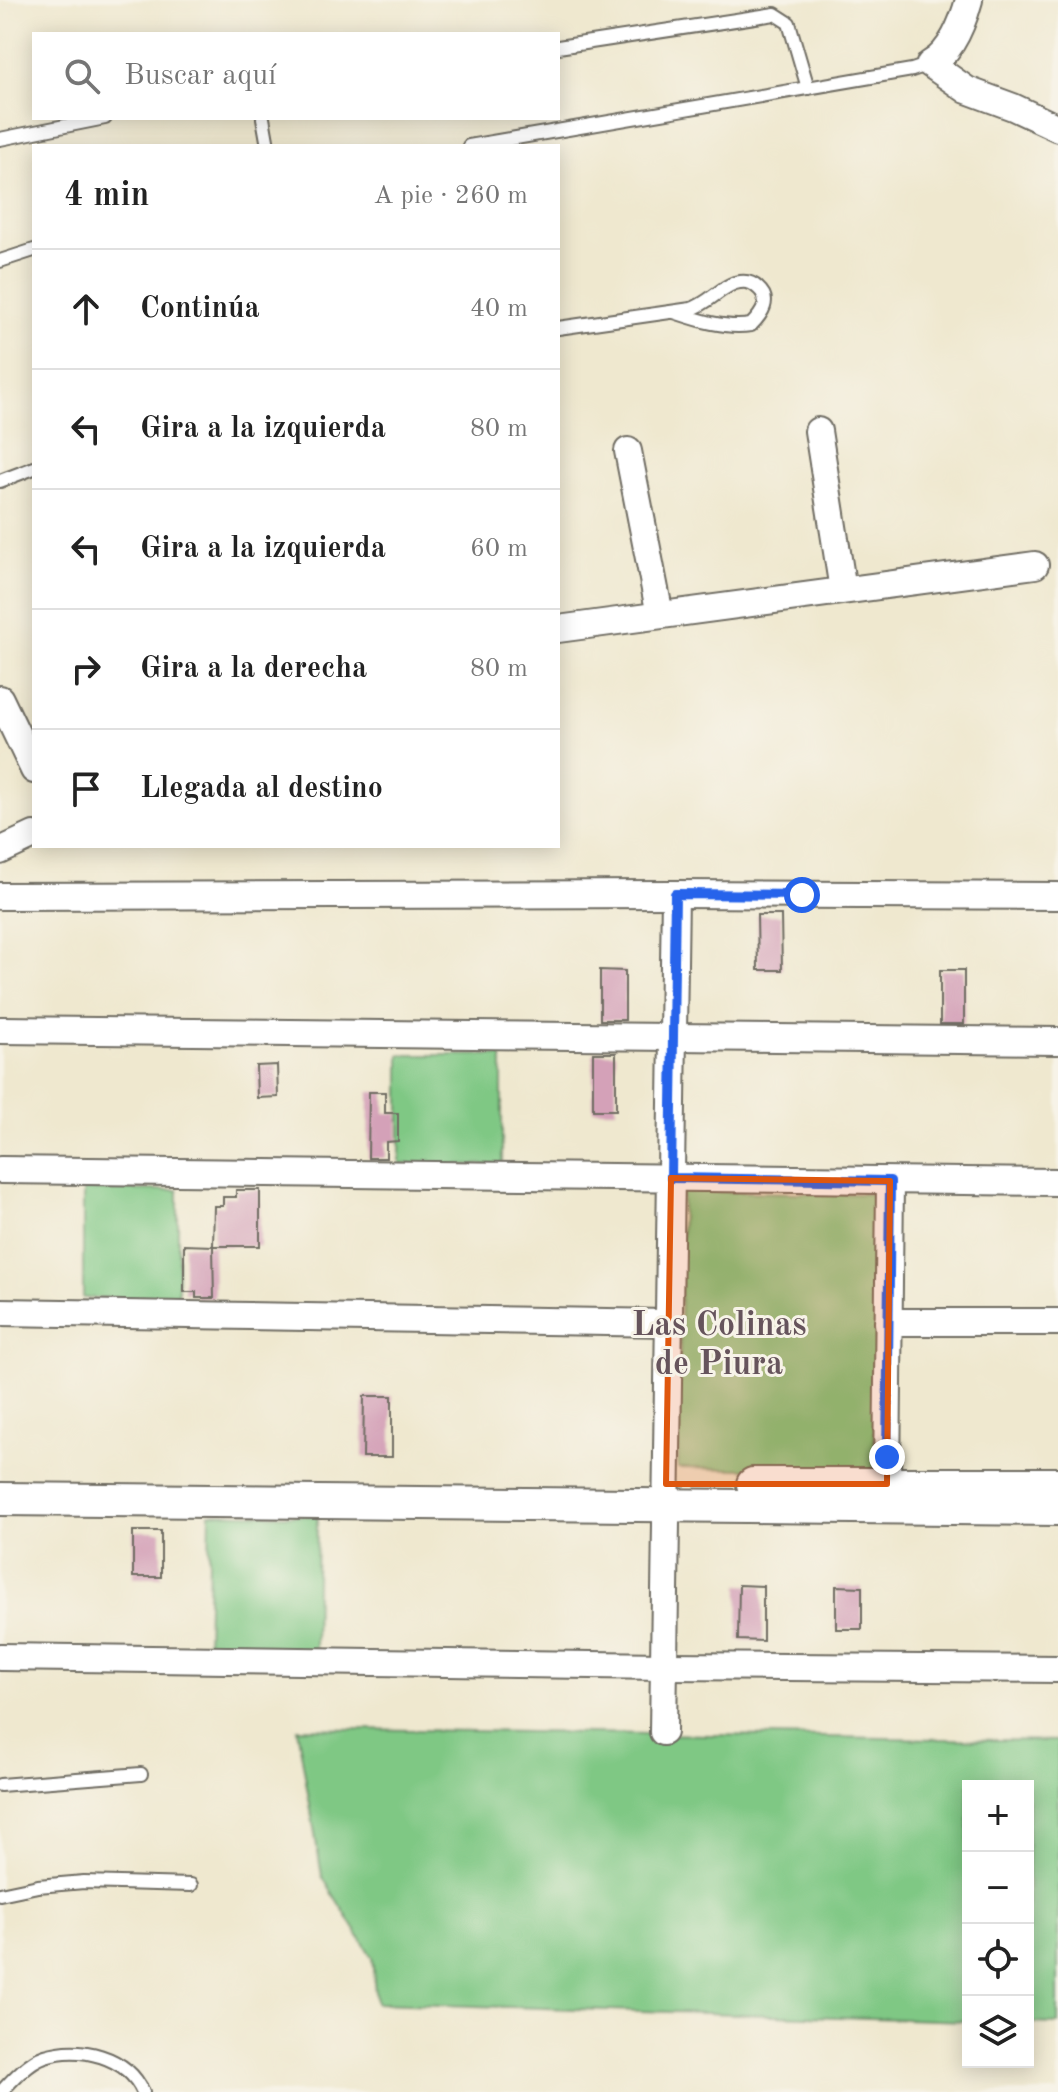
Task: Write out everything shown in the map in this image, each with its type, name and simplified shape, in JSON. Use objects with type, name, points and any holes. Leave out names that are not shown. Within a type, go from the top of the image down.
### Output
[{"type":"street","points":[[969,0],[944,55],[930,64],[967,90],[1058,128]]},
{"type":"street","points":[[818,431],[843,590]]},
{"type":"street","points":[[628,451],[660,615]]},
{"type":"street","points":[[560,629],[1035,565]]},
{"type":"street","points":[[0,699],[32,766]]},
{"type":"street","points":[[0,851],[32,836]]},
{"type":"street","points":[[663,1732],[675,894]]},
{"type":"street","points":[[0,896],[1058,896]]},
{"type":"street","points":[[0,1030],[1058,1041]]},
{"type":"street","points":[[0,1170],[1058,1182]]},
{"type":"street","points":[[887,1484],[890,1181]]},
{"type":"street","points":[[0,1312],[669,1323]]},
{"type":"street","points":[[888,1322],[1058,1322]]},
{"type":"street","points":[[0,1480],[666,1494],[1058,1509]]},
{"type":"street","points":[[0,1499],[666,1494],[887,1484],[1058,1484]]},
{"type":"street","points":[[0,1657],[1058,1669]]},
{"type":"lane","points":[[560,47],[775,14],[789,23],[808,88]]},
{"type":"lane","points":[[481,144],[912,70],[930,64]]},
{"type":"lane","points":[[0,139],[95,120]]},
{"type":"lane","points":[[263,120],[268,144]]},
{"type":"lane","points":[[0,261],[32,251]]},
{"type":"lane","points":[[560,328],[701,306],[734,283],[755,285],[765,295],[766,301],[751,325],[741,327],[674,312]]},
{"type":"lane","points":[[0,481],[32,469]]},
{"type":"lane","points":[[0,1785],[141,1774]]},
{"type":"lane","points":[[0,1894],[38,1886],[84,1882],[191,1885]]},
{"type":"lane","points":[[1,2092],[42,2057],[70,2052],[93,2052],[114,2062],[138,2080],[143,2092]]},
{"type":"highlighted area","points":[[671,1178],[890,1181],[887,1484],[666,1484]]},
{"type":"green space","points":[[400,1055],[502,1055],[502,1165],[400,1164]]},
{"type":"green space","points":[[83,1190],[178,1190],[178,1298],[83,1298]]},
{"type":"green space","points":[[682,1191],[878,1194],[874,1471],[678,1468]]},
{"type":"green space","points":[[210,1513],[317,1516],[315,1651],[207,1648]]},
{"type":"green space","points":[[297,1728],[1058,1741],[1058,2024],[1034,2023],[1034,1780],[962,1780],[962,2021],[376,2003],[372,1957],[322,1876]]},
{"type":"building","points":[[757,915],[781,915],[782,970],[758,970]]},
{"type":"building","points":[[600,970],[625,971],[625,1020],[600,1020]]},
{"type":"building","points":[[940,970],[964,970],[964,1024],[940,1024]]},
{"type":"building","points":[[593,1053],[616,1053],[616,1110],[593,1110]]},
{"type":"building","points":[[277,1065],[278,1097],[257,1098],[256,1066]]},
{"type":"building","points":[[369,1092],[385,1092],[385,1113],[398,1113],[398,1141],[386,1142],[386,1158],[368,1158]]},
{"type":"building","points":[[236,1190],[260,1190],[260,1246],[213,1246],[214,1206],[223,1206],[223,1197],[236,1197]]},
{"type":"building","points":[[184,1245],[213,1246],[214,1298],[196,1298],[196,1292],[184,1292]]},
{"type":"building","points":[[364,1396],[392,1396],[392,1457],[363,1457]]},
{"type":"building","points":[[133,1531],[161,1531],[161,1577],[133,1577]]},
{"type":"building","points":[[739,1585],[763,1586],[763,1641],[738,1640]]},
{"type":"building","points":[[836,1586],[862,1587],[862,1629],[836,1629]]},
{"type":"district","name":"Las Colinas de Piura","points":[[719,1342]]},
{"type":"route","points":[[802,895],[675,894],[671,1178],[890,1181],[887,1457]]}]
